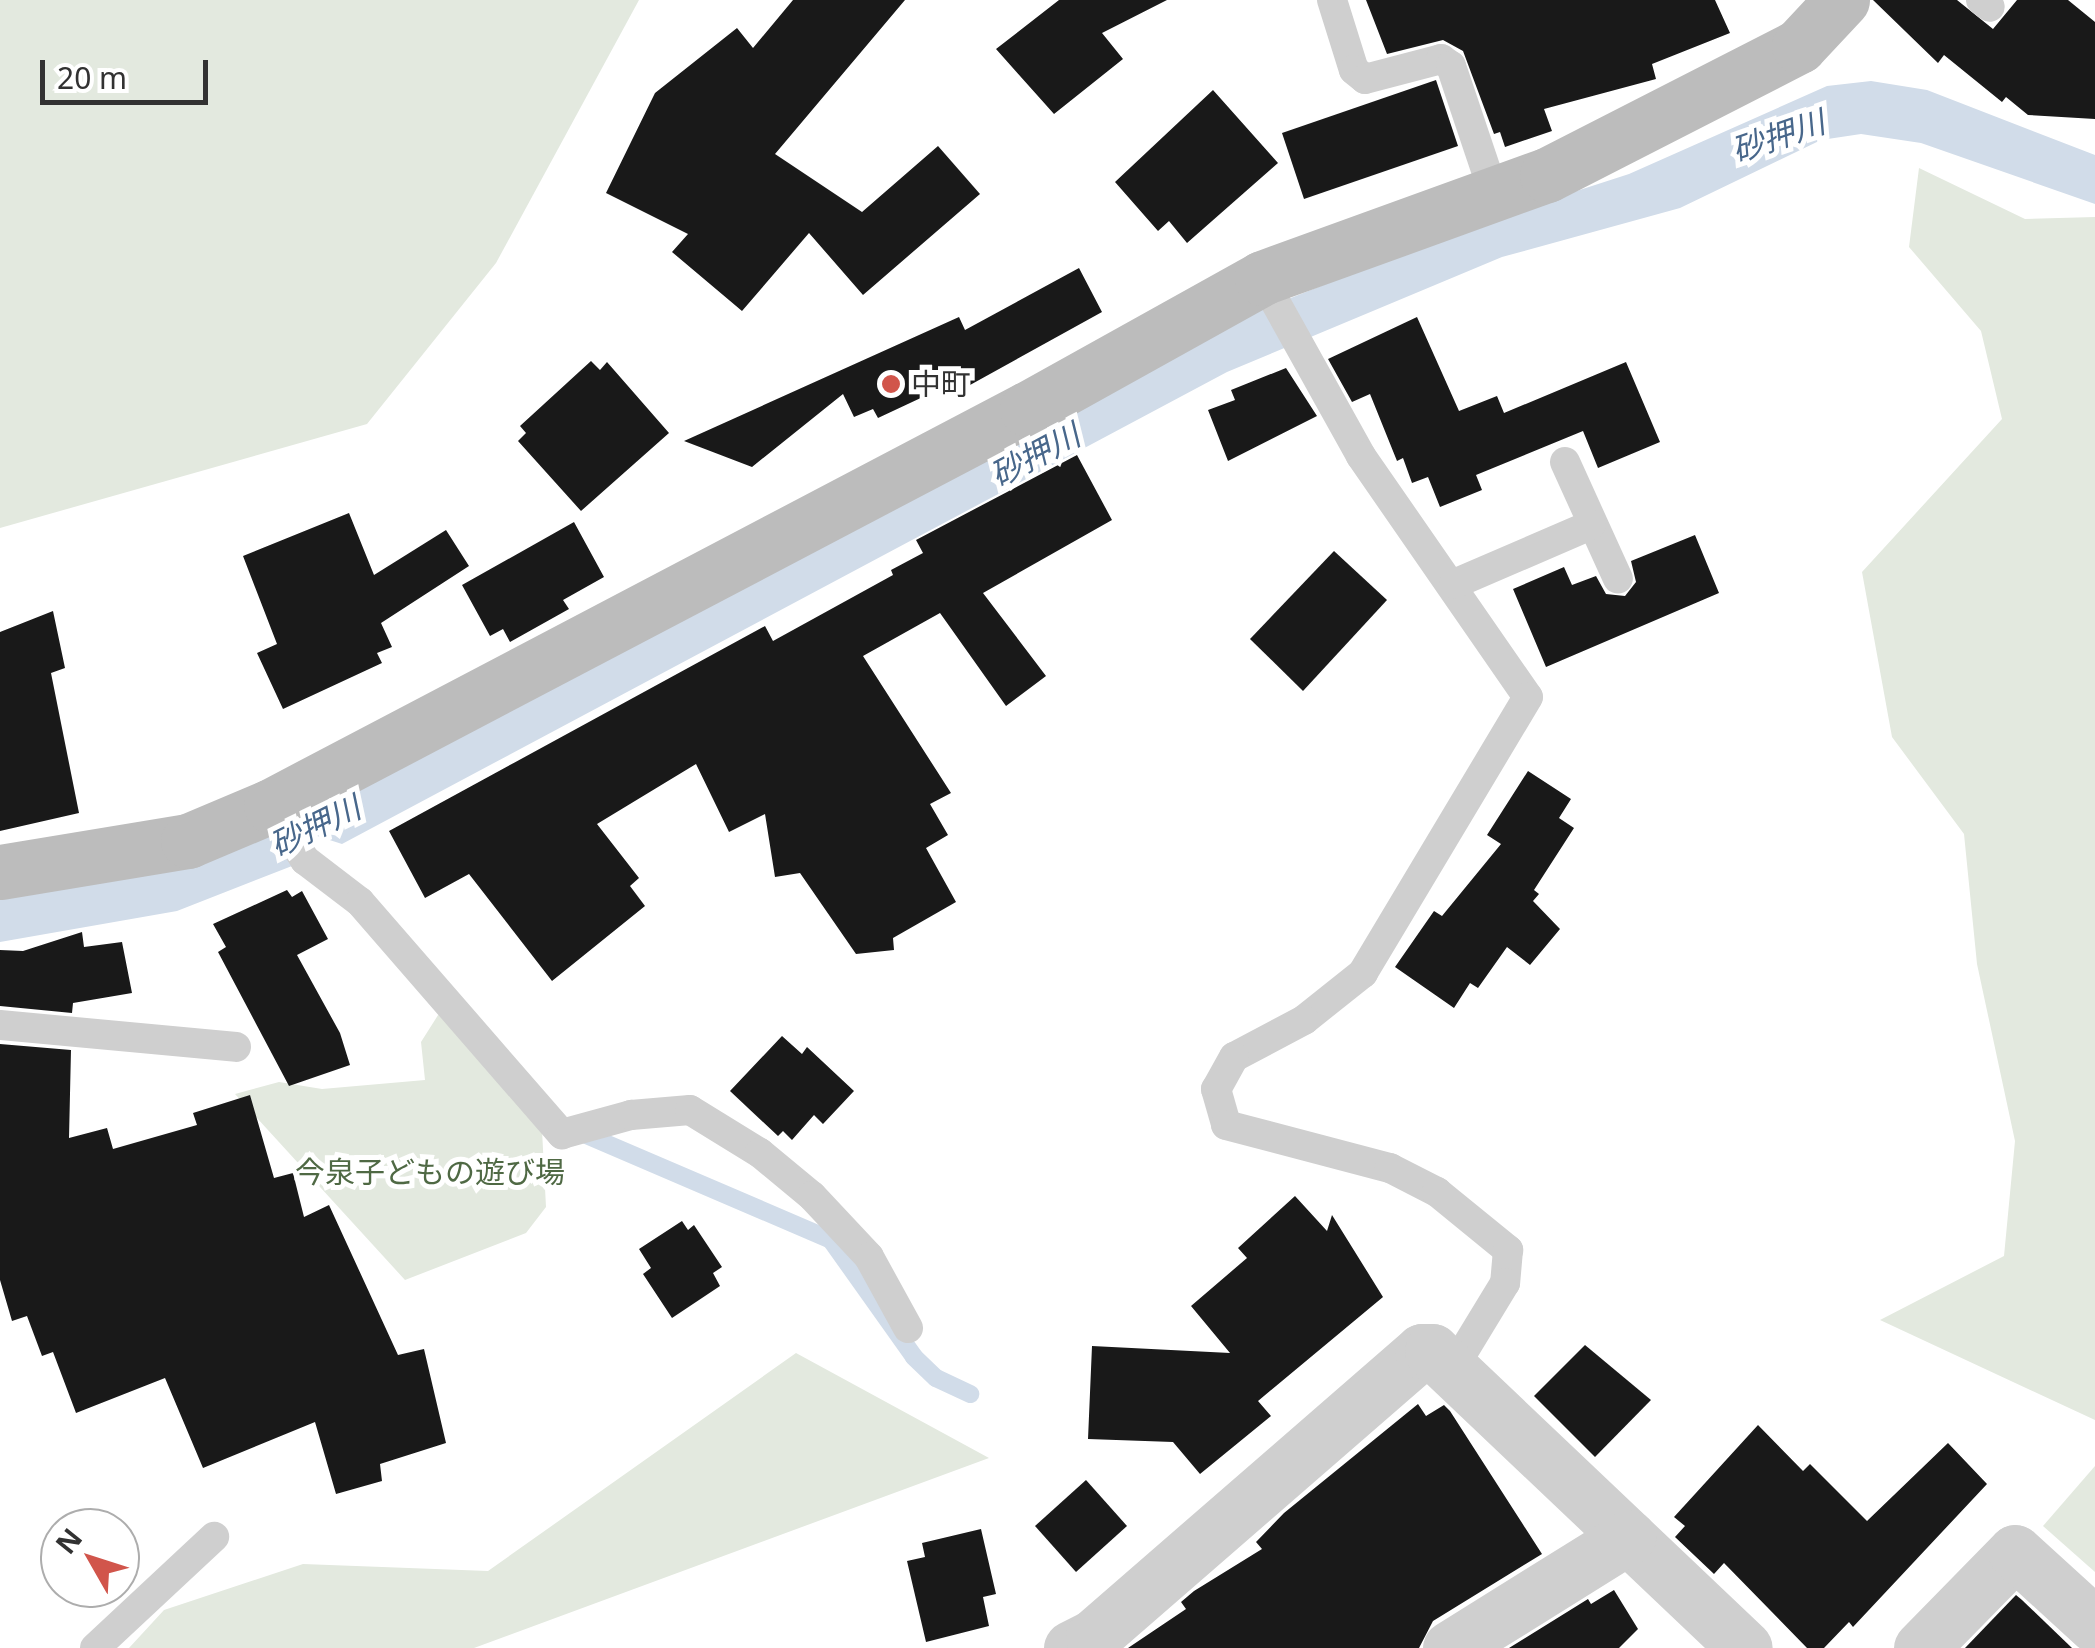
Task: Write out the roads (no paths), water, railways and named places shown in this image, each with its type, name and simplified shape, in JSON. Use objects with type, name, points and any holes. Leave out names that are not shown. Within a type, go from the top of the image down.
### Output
[{"type":"street","points":[[0,872],[188,841],[272,806],[1027,410],[1262,278],[1547,175],[1800,46],[1842,0]]},
{"type":"street","points":[[1071,1648],[1092,1637],[1422,1351],[1432,1351],[1745,1648]]},
{"type":"street","points":[[1450,1648],[1628,1537]]},
{"type":"street","points":[[1922,1648],[2014,1552],[2095,1626]]},
{"type":"lane","points":[[1332,0],[1354,70],[1365,80],[1441,59],[1451,66],[1494,194]]},
{"type":"lane","points":[[1262,278],[1361,456],[1454,584],[1528,697],[1364,972],[1304,1020],[1234,1057],[1216,1089],[1226,1125],[1390,1168],[1438,1192],[1508,1250],[1505,1284],[1452,1370]]},
{"type":"lane","points":[[1565,462],[1618,578]]},
{"type":"lane","points":[[1454,584],[1591,525]]},
{"type":"lane","points":[[272,806],[305,860],[360,902],[562,1134],[631,1115],[690,1110],[760,1153],[812,1196],[868,1257],[908,1328]]},
{"type":"lane","points":[[0,1025],[236,1047]]},
{"type":"lane","points":[[96,1648],[214,1537]]},
{"type":"water","name":"砂押川","points":[[1871,81],[1927,90],[2095,155],[2095,204],[1921,143],[1861,134],[1821,140],[1680,208],[1502,257],[1227,372],[342,844],[311,834],[292,866],[177,911],[0,942],[0,895],[161,866],[1253,313],[1487,220],[1629,174],[1827,86]]},
{"type":"waterway","points":[[577,1131],[831,1240],[914,1357],[936,1378],[971,1394]]},
{"type":"place","name":"中町","points":[[891,384]]},
{"type":"park label","name":"今泉子どもの遊び場","points":[[430,1172]]}]
